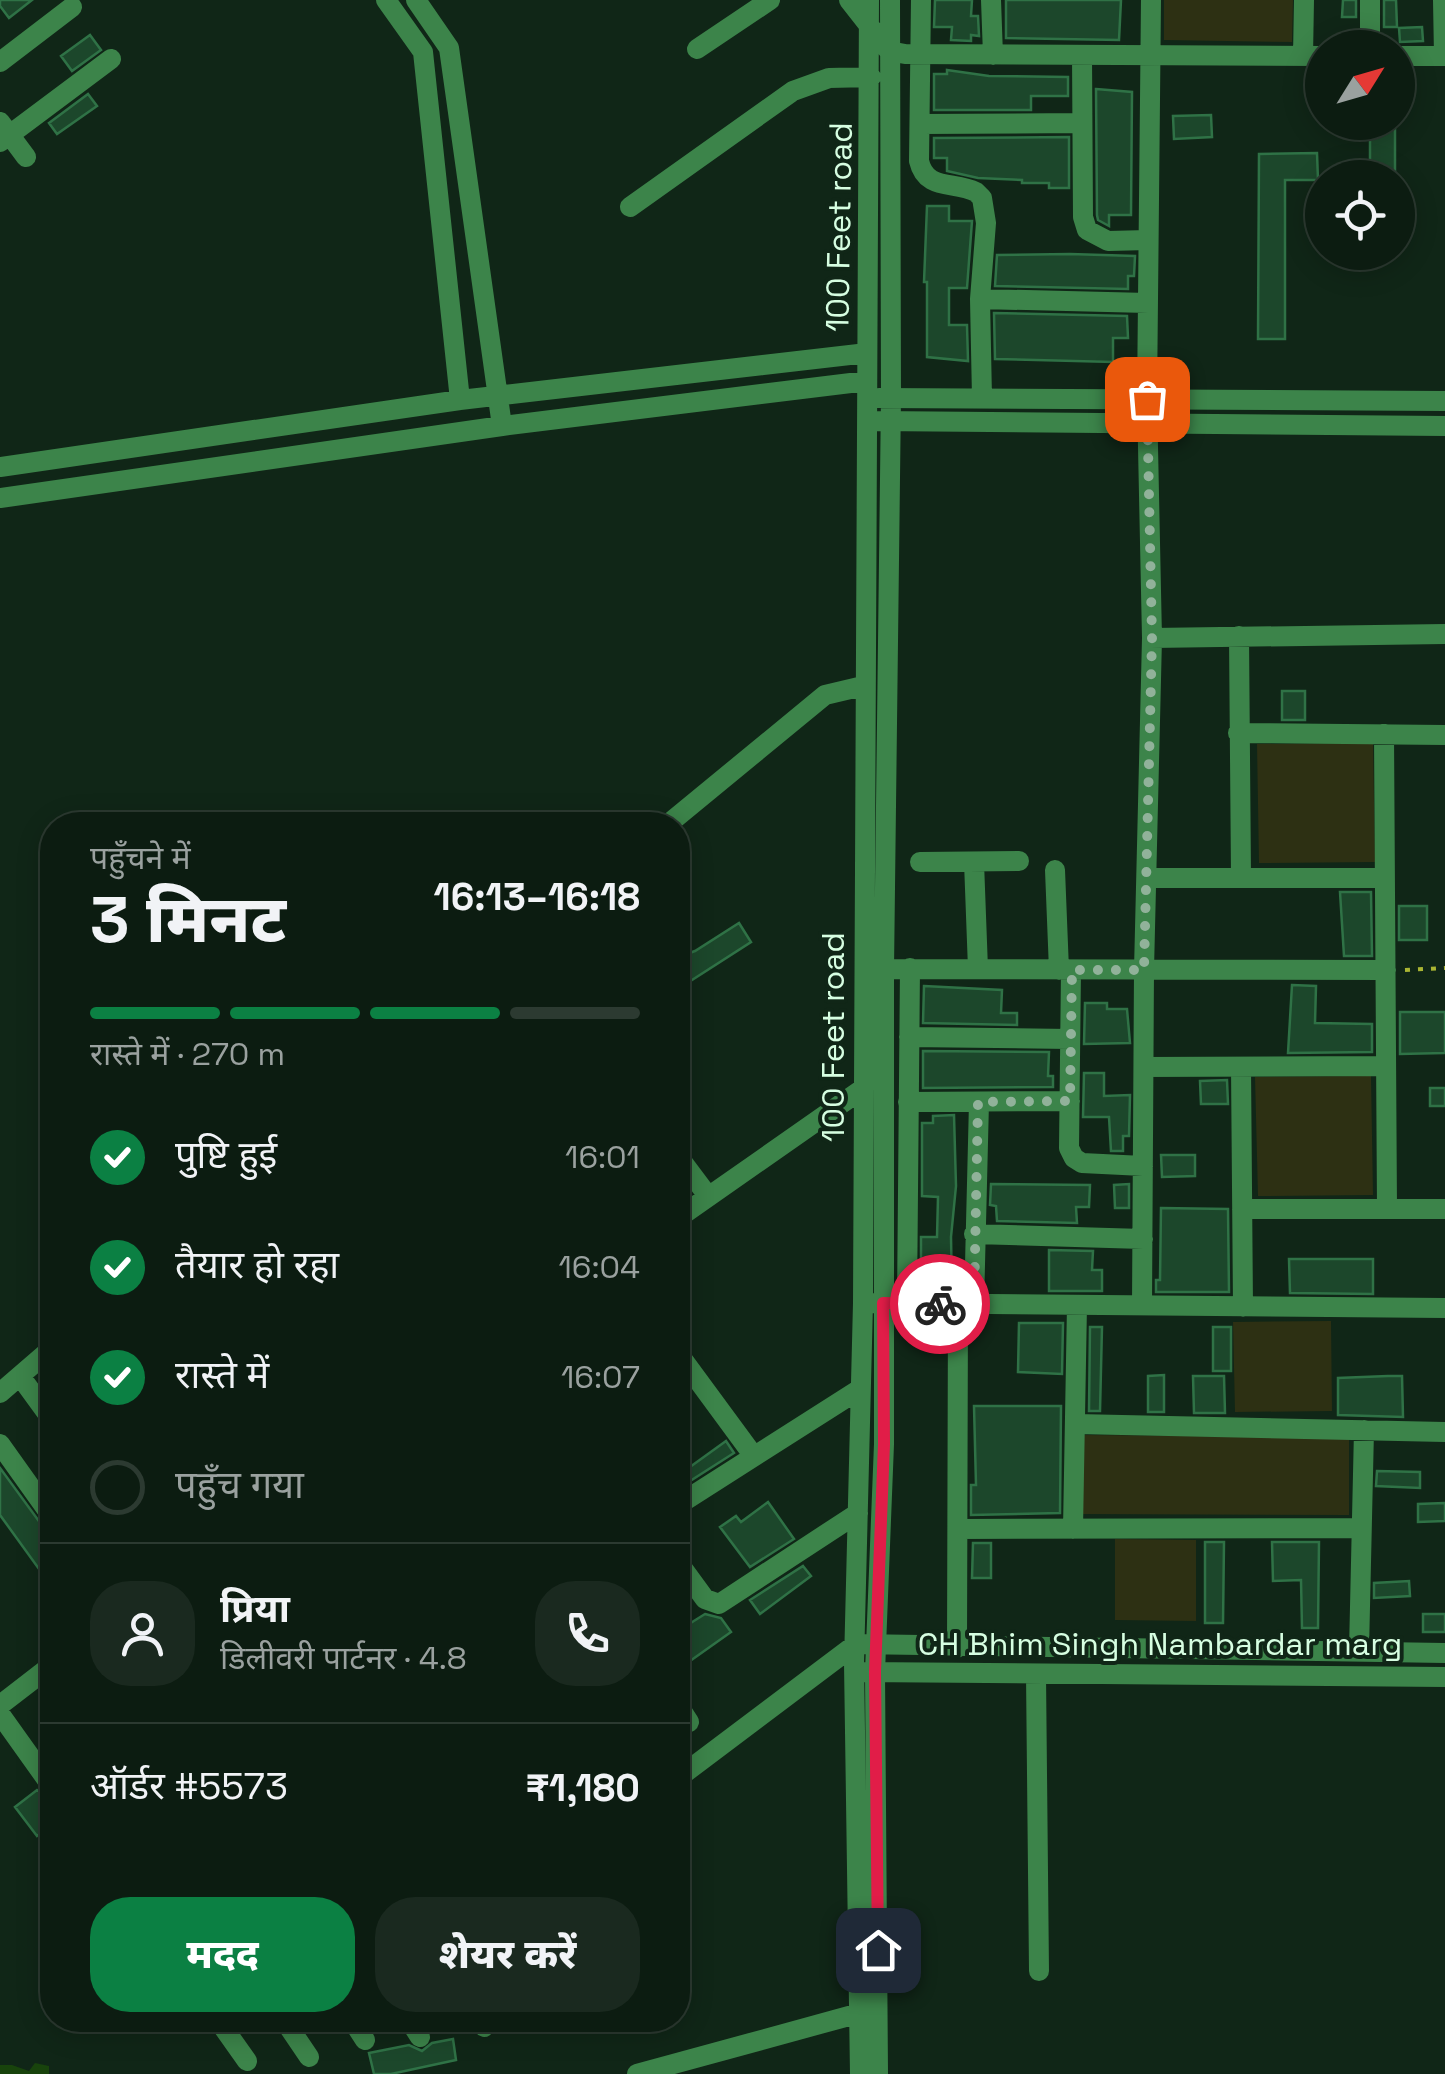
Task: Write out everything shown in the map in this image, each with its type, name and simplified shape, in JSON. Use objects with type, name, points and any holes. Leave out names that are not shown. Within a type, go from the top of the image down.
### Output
[{"type":"street","points":[[386,0],[423,52],[460,400]]},
{"type":"street","points":[[416,0],[449,48],[502,426]]},
{"type":"street","points":[[696,49],[770,0]]},
{"type":"street","points":[[849,0],[889,51],[1305,56]]},
{"type":"street","name":"100 Feet road","points":[[867,1644],[858,1512],[860,1389],[873,1303],[884,968],[879,421],[867,389],[869,0]]},
{"type":"street","name":"100 Feet road","points":[[860,2074],[865,1672],[884,1444],[862,1090],[864,686],[879,421],[891,397],[890,0]]},
{"type":"street","points":[[921,0],[922,173],[928,180],[964,186],[982,198],[986,224],[980,299],[982,398]]},
{"type":"street","points":[[991,0],[993,55]]},
{"type":"street","points":[[1142,1306],[1144,970],[1152,638],[1147,422],[1151,0]]},
{"type":"street","points":[[1304,0],[1309,30]]},
{"type":"street","points":[[1370,0],[1370,30]]},
{"type":"street","points":[[1415,56],[1445,56],[1443,0]]},
{"type":"street","points":[[0,62],[72,7]]},
{"type":"street","points":[[1082,55],[1083,217],[1088,230],[1108,241],[1148,240]]},
{"type":"street","points":[[26,157],[3,133],[111,60]]},
{"type":"street","points":[[630,207],[793,91],[829,78],[870,77]]},
{"type":"street","points":[[920,124],[1082,123]]},
{"type":"street","points":[[980,299],[1148,302]]},
{"type":"street","points":[[0,467],[460,400],[867,353]]},
{"type":"street","points":[[0,498],[502,426],[867,389],[891,397],[1445,401]]},
{"type":"street","points":[[879,421],[1445,426]]},
{"type":"street","points":[[1152,638],[1445,634]]},
{"type":"street","points":[[1239,636],[1241,877]]},
{"type":"street","points":[[683,812],[825,695],[864,686]]},
{"type":"street","points":[[1238,734],[1445,735]]},
{"type":"street","points":[[1384,734],[1387,1209]]},
{"type":"street","points":[[920,862],[1020,861]]},
{"type":"street","points":[[974,862],[978,969]]},
{"type":"street","points":[[1054,870],[1070,1039],[1069,1148],[1074,1158],[1092,1164],[1144,1166]]},
{"type":"street","points":[[1147,878],[1384,878]]},
{"type":"street","points":[[884,968],[1386,970]]},
{"type":"street","points":[[907,1304],[910,968]]},
{"type":"street","points":[[909,1037],[1070,1039]]},
{"type":"street","points":[[1242,1066],[1243,1307]]},
{"type":"street","points":[[1144,1067],[1386,1066]]},
{"type":"street","points":[[690,1209],[862,1090]]},
{"type":"street","points":[[908,1102],[1070,1101]]},
{"type":"street","points":[[957,1648],[966,1304],[974,1234],[978,1102]]},
{"type":"street","points":[[690,1172],[708,1196]]},
{"type":"street","points":[[1242,1210],[1445,1209]]},
{"type":"street","points":[[974,1234],[1143,1239]]},
{"type":"street","points":[[873,1303],[1445,1308]]},
{"type":"street","points":[[1072,1529],[1077,1305]]},
{"type":"street","points":[[0,1393],[40,1358]]},
{"type":"street","points":[[690,1368],[753,1455]]},
{"type":"street","points":[[20,1376],[40,1404]]},
{"type":"street","points":[[690,1497],[860,1389]]},
{"type":"street","points":[[1076,1424],[1445,1432]]},
{"type":"street","points":[[1359,1652],[1364,1430]]},
{"type":"street","points":[[0,1444],[40,1499]]},
{"type":"street","points":[[690,1578],[705,1599],[718,1604],[858,1512]]},
{"type":"street","points":[[958,1529],[1361,1528]]},
{"type":"street","points":[[690,1769],[867,1644]]},
{"type":"street","name":"CH Bhim Singh Nambardar marg","points":[[867,1644],[1445,1653]]},
{"type":"street","name":"100 Feet road","points":[[865,1672],[878,2074]]},
{"type":"street","name":"CH Bhim Singh Nambardar marg","points":[[865,1672],[1445,1676]]},
{"type":"street","points":[[1036,1674],[1039,1971]]},
{"type":"street","points":[[0,1705],[40,1680]]},
{"type":"street","points":[[0,1714],[40,1770]]},
{"type":"street","points":[[637,2074],[860,2013]]},
{"type":"street","points":[[226,2032],[247,2061]]},
{"type":"street","points":[[292,2032],[309,2057]]},
{"type":"street","points":[[360,2032],[365,2040]]},
{"type":"path","points":[[1386,970],[1445,968]]},
{"type":"shaded area","points":[[1164,0],[1293,0],[1292,42],[1164,40]]},
{"type":"shaded area","points":[[1373,743],[1375,862],[1259,863],[1257,744]]},
{"type":"shaded area","points":[[1371,1076],[1373,1195],[1258,1196],[1255,1077]]},
{"type":"shaded area","points":[[1331,1321],[1332,1411],[1235,1412],[1233,1322]]},
{"type":"shaded area","points":[[1081,1435],[1349,1437],[1349,1515],[1081,1514]]},
{"type":"shaded area","points":[[1115,1539],[1196,1540],[1196,1621],[1115,1620]]},
{"type":"shaded area","points":[[35,2063],[49,2066],[49,2074],[0,2074],[0,2065],[29,2071]]},
{"type":"building","points":[[0,0],[32,0],[9,18]]},
{"type":"building","points":[[935,0],[972,0],[971,16],[978,16],[979,36],[971,35],[971,41],[951,40],[952,27],[934,27]]},
{"type":"building","points":[[1006,0],[1121,0],[1119,40],[1006,38]]},
{"type":"building","points":[[1343,0],[1356,0],[1356,17],[1342,17]]},
{"type":"building","points":[[1384,0],[1396,0],[1397,27],[1384,27]]},
{"type":"building","points":[[1422,27],[1423,41],[1415,41],[1415,30],[1399,28]]},
{"type":"building","points":[[90,35],[101,50],[72,71],[61,56]]},
{"type":"building","points":[[947,70],[989,76],[1068,77],[1068,96],[1031,96],[1031,110],[934,110],[934,74],[947,74]]},
{"type":"building","points":[[1096,89],[1132,92],[1131,215],[1109,215],[1109,226],[1098,220],[1097,215]]},
{"type":"building","points":[[88,94],[97,106],[57,134],[49,123]]},
{"type":"building","points":[[1211,115],[1212,137],[1174,139],[1173,116]]},
{"type":"building","points":[[1069,137],[1069,188],[978,178],[947,171],[947,158],[934,158],[934,138]]},
{"type":"building","points":[[1370,140],[1395,140],[1395,160],[1370,160]]},
{"type":"building","points":[[1317,153],[1317,160],[1305,160],[1305,180],[1285,180],[1285,339],[1258,339],[1259,154]]},
{"type":"building","points":[[927,206],[949,206],[949,221],[972,221],[967,288],[949,288],[949,325],[967,325],[968,361],[927,357]]},
{"type":"building","points":[[997,255],[1135,256],[1134,276],[1128,276],[1128,289],[995,286]]},
{"type":"building","points":[[994,313],[1127,316],[1128,338],[1113,338],[1113,362],[995,359]]},
{"type":"building","points":[[1282,691],[1305,691],[1305,720],[1282,720]]},
{"type":"building","points":[[1340,892],[1371,892],[1372,956],[1344,956]]},
{"type":"building","points":[[1399,906],[1427,906],[1427,940],[1399,940]]},
{"type":"building","points":[[739,923],[751,942],[690,981],[690,953]]},
{"type":"building","points":[[1292,985],[1316,986],[1315,1023],[1372,1024],[1372,1052],[1288,1053]]},
{"type":"building","points":[[924,986],[1002,990],[1001,1013],[1017,1013],[1017,1025],[923,1023]]},
{"type":"building","points":[[1085,1003],[1107,1003],[1107,1009],[1127,1009],[1130,1043],[1084,1044]]},
{"type":"building","points":[[1400,1012],[1445,1012],[1445,1053],[1400,1054]]},
{"type":"building","points":[[923,1051],[1049,1052],[1048,1076],[1053,1076],[1053,1087],[923,1088]]},
{"type":"building","points":[[1084,1073],[1104,1073],[1104,1096],[1130,1095],[1129,1136],[1123,1136],[1123,1151],[1111,1151],[1109,1117],[1083,1117]]},
{"type":"building","points":[[1227,1080],[1228,1104],[1201,1104],[1200,1081]]},
{"type":"building","points":[[1430,1088],[1445,1088],[1445,1106],[1430,1106]]},
{"type":"building","points":[[954,1115],[952,1290],[921,1290],[921,1237],[937,1237],[938,1197],[922,1196],[922,1123],[933,1123],[933,1116]]},
{"type":"building","points":[[1161,1155],[1195,1155],[1195,1176],[1162,1177]]},
{"type":"building","points":[[991,1184],[1090,1185],[1089,1207],[1076,1207],[1077,1223],[997,1221],[996,1206],[990,1205]]},
{"type":"building","points":[[1129,1184],[1129,1208],[1115,1208],[1114,1185]]},
{"type":"building","points":[[1161,1208],[1228,1209],[1229,1292],[1156,1292],[1156,1280],[1160,1280]]},
{"type":"building","points":[[1049,1250],[1093,1251],[1092,1270],[1102,1270],[1102,1291],[1049,1291]]},
{"type":"building","points":[[1289,1259],[1373,1259],[1373,1294],[1290,1293]]},
{"type":"building","points":[[1019,1323],[1063,1323],[1062,1374],[1018,1372]]},
{"type":"building","points":[[1090,1327],[1102,1327],[1100,1411],[1089,1411]]},
{"type":"building","points":[[1213,1327],[1231,1327],[1231,1371],[1213,1371]]},
{"type":"building","points":[[1164,1375],[1164,1412],[1148,1412],[1148,1376]]},
{"type":"building","points":[[1193,1376],[1224,1376],[1225,1413],[1194,1413]]},
{"type":"building","points":[[1402,1376],[1403,1417],[1338,1415],[1338,1378]]},
{"type":"building","points":[[974,1406],[1061,1406],[1060,1513],[971,1515],[971,1485],[976,1485]]},
{"type":"building","points":[[726,1441],[734,1453],[690,1481],[690,1467]]},
{"type":"building","points":[[0,1468],[40,1523],[40,1570],[0,1515]]},
{"type":"building","points":[[1377,1471],[1420,1472],[1420,1488],[1376,1486]]},
{"type":"building","points":[[768,1502],[794,1539],[750,1567],[720,1527],[736,1516],[741,1522]]},
{"type":"building","points":[[1445,1503],[1445,1521],[1418,1522],[1418,1504]]},
{"type":"building","points":[[1205,1542],[1224,1542],[1223,1623],[1205,1623]]},
{"type":"building","points":[[1272,1542],[1319,1542],[1318,1628],[1302,1628],[1301,1580],[1273,1581]]},
{"type":"building","points":[[973,1543],[991,1543],[991,1578],[972,1578]]},
{"type":"building","points":[[803,1566],[811,1576],[760,1614],[750,1600]]},
{"type":"building","points":[[1409,1581],[1410,1596],[1374,1598],[1374,1583]]},
{"type":"building","points":[[705,1614],[721,1618],[731,1632],[690,1661],[690,1623]]},
{"type":"building","points":[[1423,1614],[1445,1614],[1445,1632],[1423,1632]]},
{"type":"building","points":[[37,1790],[40,1792],[40,1834],[37,1836],[15,1807]]},
{"type":"building","points":[[453,2039],[456,2060],[374,2074],[369,2053],[409,2045],[422,2051],[432,2043]]},
{"type":"way so far","points":[[940,1304],[974,1305],[978,1102],[1070,1101],[1072,970],[1144,970],[1152,638],[1147,399]]},
{"type":"route","points":[[878,1950],[875,1672],[884,1444],[883,1303],[940,1304]]}]
